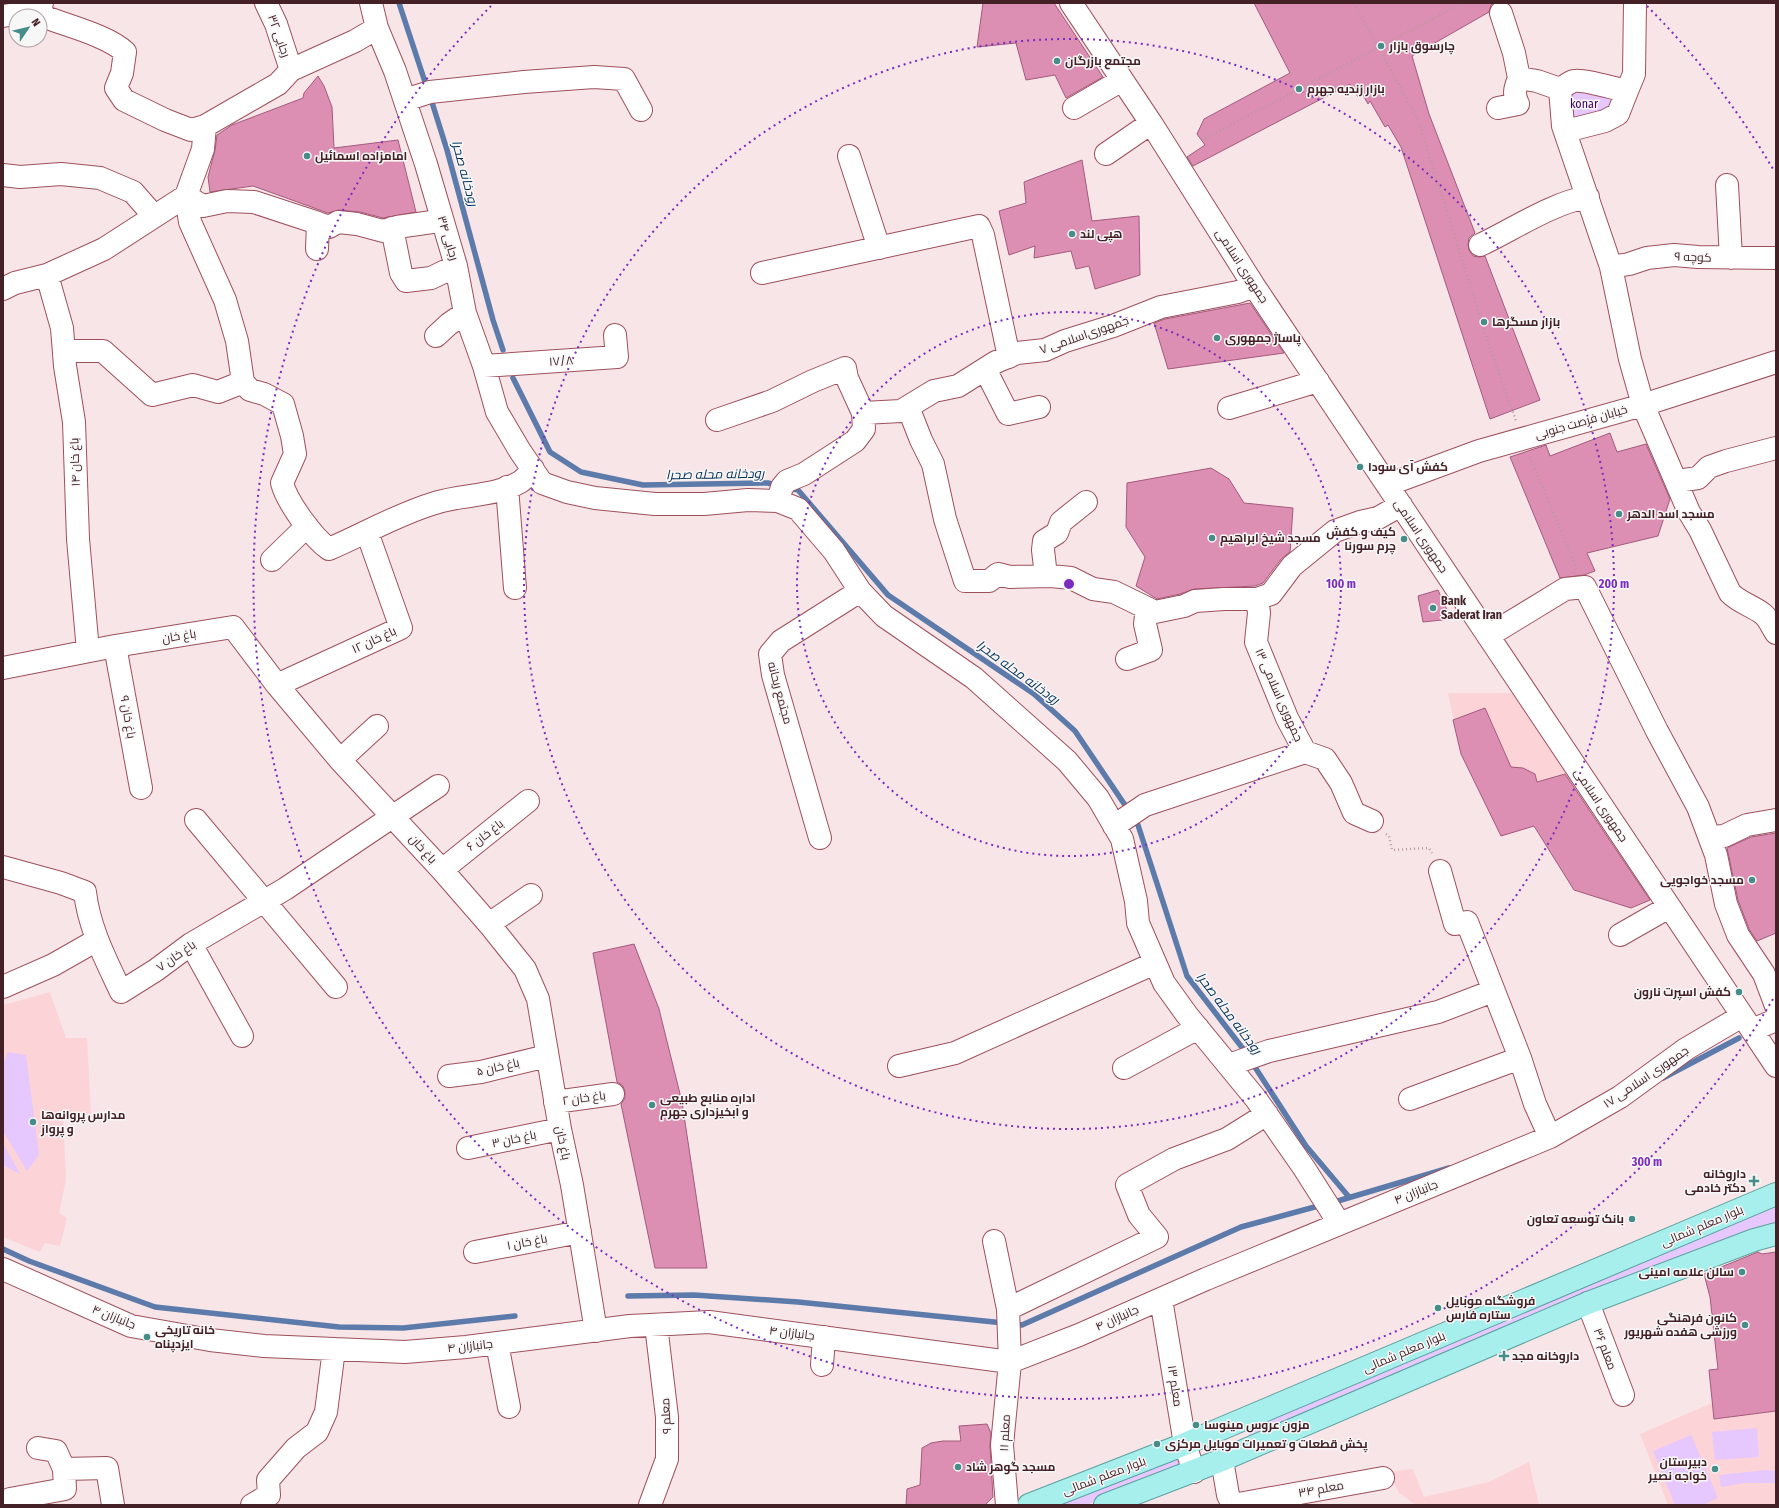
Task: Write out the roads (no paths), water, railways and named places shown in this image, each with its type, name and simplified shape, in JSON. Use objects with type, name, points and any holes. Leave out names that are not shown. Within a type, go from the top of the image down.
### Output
[{"type":"main road","name":"بلوار معلم شمالی","points":[[1029,1505],[1185,1444],[1776,1194]]},
{"type":"main road","points":[[1105,1505],[1194,1472],[1588,1303],[1754,1240],[1776,1234]]},
{"type":"main road","points":[[1209,1434],[1222,1460]]},
{"type":"street","name":"رجایی ۳۲","points":[[266,3],[276,24],[291,70]]},
{"type":"street","name":"رجایی ۳۴","points":[[371,3],[377,28],[406,100],[456,266],[465,312],[484,366],[497,412],[542,483],[567,492],[595,498],[655,504],[704,504],[748,500],[782,490]]},
{"type":"street","name":"جمهوری اسلامی","points":[[1071,3],[1151,124],[1254,286],[1776,1066]]},
{"type":"street","points":[[1566,131],[1605,121],[1618,114],[1634,74],[1636,3]]},
{"type":"street","points":[[3,16],[22,13],[41,5],[45,17],[83,31],[119,47],[125,52],[122,73],[116,88],[124,100],[165,120],[191,130],[205,126],[278,84],[291,70],[355,41],[377,28]]},
{"type":"street","points":[[1498,108],[1518,104],[1514,88],[1519,78],[1514,53],[1501,13]]},
{"type":"street","points":[[406,100],[430,92],[524,82],[594,77],[624,79],[641,110]]},
{"type":"street","points":[[1519,78],[1537,81],[1560,89]]},
{"type":"street","points":[[1074,108],[1122,80]]},
{"type":"street","points":[[1560,89],[1573,81],[1586,81],[1627,91]]},
{"type":"street","points":[[1560,89],[1564,126],[1611,267],[1630,359],[1643,405],[1677,481],[1689,512],[1700,530],[1730,594],[1738,601],[1765,615],[1776,633]]},
{"type":"street","points":[[1106,154],[1151,124]]},
{"type":"street","points":[[205,126],[203,149],[186,196],[190,222],[226,300],[237,341],[243,382],[250,390],[264,394],[283,404],[292,436],[295,454],[282,483],[284,490],[295,510],[321,544],[329,549],[395,518],[435,503],[507,488],[521,481],[533,469]]},
{"type":"street","points":[[849,156],[879,248]]},
{"type":"street","points":[[3,175],[20,176],[61,174],[100,178],[133,192],[154,216]]},
{"type":"street","points":[[1727,185],[1731,258]]},
{"type":"street","points":[[3,289],[47,275],[104,249],[186,196]]},
{"type":"street","points":[[186,196],[203,206],[227,201],[254,202],[318,222],[328,227],[338,222],[357,224],[383,231],[392,228],[432,222],[441,216]]},
{"type":"street","points":[[1480,245],[1529,219],[1573,199],[1588,197]]},
{"type":"street","points":[[317,249],[318,222]]},
{"type":"street","points":[[762,273],[979,226],[983,235],[1009,357]]},
{"type":"street","points":[[392,228],[401,273],[406,281],[431,278],[456,266]]},
{"type":"street","name":"کوچه ۹","points":[[1611,267],[1629,264],[1647,258],[1674,255],[1731,258],[1776,258]]},
{"type":"street","name":"باغ خان ۱۴","points":[[47,275],[62,328],[74,422],[78,546],[88,651]]},
{"type":"street","name":"جمهوری‌اسلامی ۷","points":[[863,414],[901,411],[934,391],[958,386],[996,362],[1017,353],[1045,350],[1065,341],[1113,326],[1161,307],[1238,292],[1254,286]]},
{"type":"street","points":[[436,336],[465,312]]},
{"type":"street","name":"۱۷/۸","points":[[484,366],[617,357],[615,335]]},
{"type":"street","points":[[64,351],[102,351],[152,395],[193,385],[218,392],[243,382]]},
{"type":"street","name":"خیابان فرصت جنوبی","points":[[1387,485],[1479,451],[1643,405],[1776,362]]},
{"type":"street","points":[[717,420],[772,401],[813,381],[845,368],[849,383],[863,414],[864,429],[855,441],[782,490],[834,551],[860,591],[884,616],[974,678],[1067,761],[1098,798],[1122,839],[1136,900],[1138,923],[1164,983],[1187,1016],[1230,1065],[1267,1114],[1339,1223]]},
{"type":"street","points":[[985,369],[1008,414],[1039,407]]},
{"type":"street","points":[[1229,408],[1318,381]]},
{"type":"street","points":[[908,406],[921,440],[933,464],[945,519],[965,581],[988,581],[998,574],[1010,577],[1046,576],[1071,578],[1093,589],[1114,592],[1155,612],[1184,606],[1195,602],[1224,599],[1257,600],[1271,594],[1292,566],[1335,531],[1360,522],[1378,518],[1401,505]]},
{"type":"street","points":[[1677,481],[1698,478],[1709,467],[1776,448]]},
{"type":"street","points":[[507,488],[515,588]]},
{"type":"street","points":[[1046,576],[1043,550],[1044,541],[1057,533],[1062,522],[1086,502]]},
{"type":"street","points":[[272,560],[307,526]]},
{"type":"street","name":"باغ خان ۱۲","points":[[277,685],[401,628],[367,532]]},
{"type":"street","points":[[1488,636],[1565,589],[1585,587],[1657,731],[1698,807],[1716,855],[1726,904],[1738,934],[1770,971],[1776,1006]]},
{"type":"street","name":"مجتمع ریحانه","points":[[820,838],[773,675],[770,654],[780,641],[860,591]]},
{"type":"street","name":"جمهوری اسلامی ۱۳","points":[[1257,600],[1258,613],[1256,642],[1287,718],[1305,752]]},
{"type":"street","points":[[1127,659],[1151,650],[1145,624],[1147,608]]},
{"type":"street","name":"باغ خان","points":[[3,668],[115,646],[233,627],[277,685],[340,760],[442,870],[489,924],[525,969],[538,999],[555,1102],[572,1185],[596,1330]]},
{"type":"street","name":"باغ خان ۹","points":[[115,646],[141,788]]},
{"type":"street","points":[[340,760],[377,726]]},
{"type":"street","points":[[1114,825],[1145,805],[1305,752],[1325,759],[1341,783],[1354,813],[1372,821]]},
{"type":"street","name":"باغ خان ۷","points":[[3,867],[61,883],[85,892],[86,908],[97,940],[121,992],[156,970],[190,944],[265,901],[392,815],[438,786]]},
{"type":"street","name":"باغ خان ۶","points":[[442,870],[528,801]]},
{"type":"street","points":[[196,820],[336,987]]},
{"type":"street","points":[[1710,836],[1724,836],[1747,825],[1776,820]]},
{"type":"street","points":[[1440,871],[1456,924],[1466,922],[1520,1058],[1535,1104],[1550,1137]]},
{"type":"street","points":[[489,924],[531,895]]},
{"type":"street","points":[[1620,935],[1669,907]]},
{"type":"street","points":[[3,987],[52,965],[97,940]]},
{"type":"street","points":[[190,944],[242,1036]]},
{"type":"street","points":[[899,1066],[955,1053],[1155,963]]},
{"type":"street","points":[[1230,1065],[1269,1051],[1438,1012],[1493,991]]},
{"type":"street","name":"جمهوری اسلامی ۱۷","points":[[1550,1137],[1620,1097],[1686,1049],[1747,1023],[1776,1020]]},
{"type":"street","points":[[1124,1068],[1198,1028]]},
{"type":"street","name":"باغ خان ۵","points":[[449,1076],[481,1072],[548,1056]]},
{"type":"street","points":[[1410,1099],[1520,1058]]},
{"type":"street","name":"باغ خان ۲","points":[[555,1102],[613,1094]]},
{"type":"street","points":[[1009,1318],[1157,1237],[1139,1215],[1127,1185],[1174,1159],[1227,1139],[1267,1114]]},
{"type":"street","name":"باغ خان ۳","points":[[468,1148],[560,1129]]},
{"type":"street","name":"جانبازان ۴","points":[[3,1269],[131,1326],[210,1340],[264,1346],[405,1352],[497,1343],[630,1326],[709,1322],[1010,1362],[1080,1335],[1339,1223],[1550,1137]]},
{"type":"street","name":"باغ خان ۱","points":[[475,1252],[580,1232]]},
{"type":"street","name":"معلم ۱۱","points":[[994,1241],[1009,1318],[1010,1362],[1002,1445],[1008,1505]]},
{"type":"street","name":"معلم ۱۳","points":[[1162,1299],[1185,1444],[1194,1472]]},
{"type":"street","name":"معلم ۳۶","points":[[1588,1303],[1623,1395]]},
{"type":"street","name":"معلم ۹","points":[[650,1505],[667,1459],[667,1417],[656,1325]]},
{"type":"street","points":[[822,1365],[824,1337]]},
{"type":"street","points":[[497,1343],[509,1407]]},
{"type":"street","points":[[260,1500],[268,1480],[296,1448],[317,1432],[326,1412],[334,1349]]},
{"type":"street","points":[[10,1499],[65,1489],[64,1469],[56,1451],[38,1448]]},
{"type":"street","name":"معلم ۳۴","points":[[1222,1460],[1228,1495],[1233,1505],[1382,1478]]},
{"type":"street","points":[[64,1469],[108,1468],[113,1505]]},
{"type":"waterway","name":"رودخانه صحرا","points":[[399,3],[427,88]]},
{"type":"waterway","name":"رودخانه صحرا","points":[[430,96],[447,150],[493,320],[503,350]]},
{"type":"waterway","name":"رودخانه محله صحرا","points":[[513,378],[550,452],[581,472],[643,485],[768,483],[779,486]]},
{"type":"waterway","name":"رودخانه محله صحرا","points":[[789,488],[798,490],[888,595],[1034,694],[1075,731],[1129,811]]},
{"type":"waterway","name":"رودخانه محله صحرا","points":[[1134,818],[1138,825],[1187,976],[1247,1054]]},
{"type":"waterway","points":[[1663,1078],[1739,1038]]},
{"type":"waterway","name":"رودخانه محله صحرا","points":[[1251,1061],[1306,1146],[1349,1197]]},
{"type":"waterway","points":[[1331,1203],[1449,1168]]},
{"type":"waterway","points":[[1013,1324],[1022,1325],[1241,1227],[1322,1205]]},
{"type":"waterway","points":[[3,1249],[29,1261],[155,1307],[339,1327],[403,1328],[515,1316]]},
{"type":"waterway","points":[[628,1296],[694,1295],[798,1302],[1004,1323]]},
{"type":"place","name":"چارسوق بازار","points":[[1381,46]]},
{"type":"place","name":"مجتمع بازرگان","points":[[1057,61]]},
{"type":"place","name":"بازار زندیه جهرم","points":[[1299,89]]},
{"type":"place","name":"امامزاده اسمائیل","points":[[307,156]]},
{"type":"place","name":"هپی لند","points":[[1072,234]]},
{"type":"place","name":"بازار مسگرها","points":[[1484,322]]},
{"type":"place","name":"پاساژ جمهوری","points":[[1217,338]]},
{"type":"place","name":"کفش آی سودا","points":[[1360,467]]},
{"type":"place","name":"مسجد اسد الدهر","points":[[1619,514]]},
{"type":"place","name":"مسجد شیخ ابراهیم","points":[[1212,538]]},
{"type":"place","name":"کیف و کفش چرم سورنا","points":[[1404,539]]},
{"type":"place","name":"Bank Saderat Iran","points":[[1433,608]]},
{"type":"place","name":"مسجد خواجویی","points":[[1752,880]]},
{"type":"place","name":"کفش اسپرت نارون","points":[[1739,992]]},
{"type":"place","name":"اداره منابع طبیعی و آبخیزداری جهرم","points":[[652,1105]]},
{"type":"place","name":"مدارس پروانه‌ها و پرواز","points":[[33,1122]]},
{"type":"place","name":"داروخانه دکتر خادمی","points":[[1754,1181]]},
{"type":"place","name":"بانک توسعه تعاون","points":[[1632,1219]]},
{"type":"place","name":"سالن علامه امینی","points":[[1742,1272]]},
{"type":"place","name":"فروشگاه موبایل ستاره فارس","points":[[1438,1308]]},
{"type":"place","name":"کانون فرهنگی ورزشی هفده شهریور","points":[[1745,1325]]},
{"type":"place","name":"خانه تاریخی ایزدپناه","points":[[147,1337]]},
{"type":"place","name":"داروخانه مجد","points":[[1504,1356]]},
{"type":"place","name":"مزون عروس مینوسا","points":[[1196,1425]]},
{"type":"place","name":"پخش قطعات و تعمیرات موبایل مرکزی","points":[[1157,1444]]},
{"type":"place","name":"مسجد گوهر شاد","points":[[958,1467]]},
{"type":"place","name":"دبیرستان خواجه نصیر","points":[[1715,1469]]},
{"type":"park label","name":"konar","points":[[1584,104]]}]
